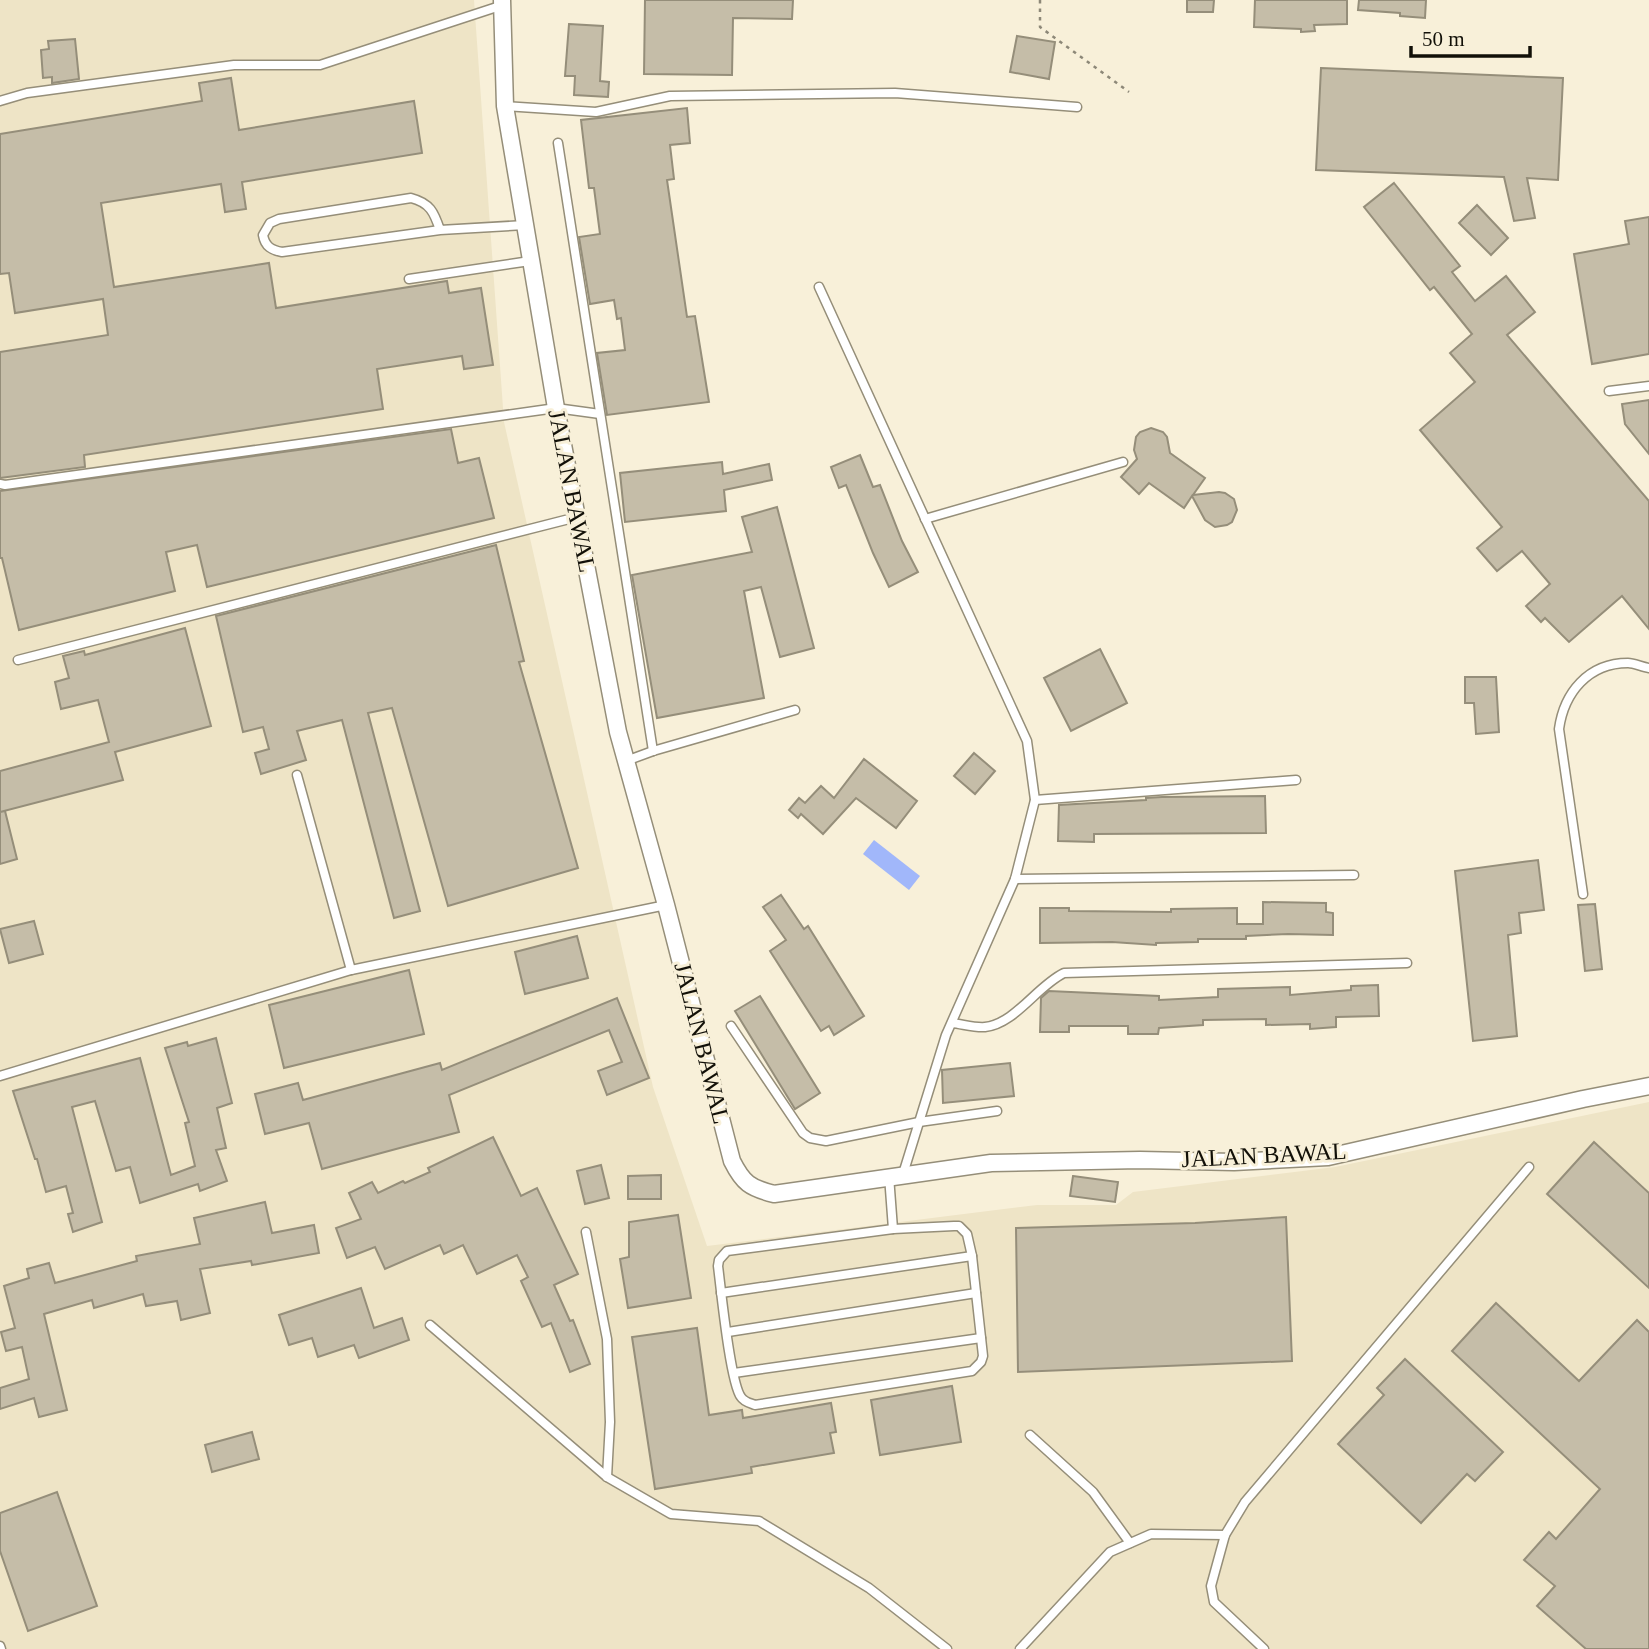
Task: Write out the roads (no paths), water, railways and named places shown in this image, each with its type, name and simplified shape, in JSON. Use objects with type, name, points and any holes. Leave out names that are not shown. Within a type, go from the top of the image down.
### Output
[{"type":"street","name":"JALAN BAWAL","points":[[503,2],[505,106],[556,408],[618,732],[732,1161],[740,1178],[756,1189],[774,1194],[991,1163],[1140,1160],[1234,1162],[1328,1157],[1583,1098],[1649,1086]]},
{"type":"lane","points":[[0,101],[27,93],[234,65],[320,65],[503,2]]},
{"type":"lane","points":[[505,106],[596,112],[670,96],[895,93],[1077,107]]},
{"type":"lane","points":[[558,143],[653,751]]},
{"type":"lane","points":[[440,230],[428,204],[411,198],[279,219],[271,223],[262,235],[269,247],[282,252],[440,230],[525,225]]},
{"type":"lane","points":[[409,279],[530,261]]},
{"type":"lane","points":[[819,287],[1027,741],[1035,800],[1015,879],[951,1023],[919,1122],[896,1175],[893,1229]]},
{"type":"lane","points":[[1609,391],[1649,386]]},
{"type":"lane","points":[[0,484],[556,408],[600,414]]},
{"type":"lane","points":[[925,519],[1123,463]]},
{"type":"lane","points":[[18,660],[577,517]]},
{"type":"lane","points":[[1583,894],[1559,729],[1561,712],[1570,693],[1584,679],[1602,668],[1628,663],[1649,668]]},
{"type":"lane","points":[[626,761],[795,710]]},
{"type":"lane","points":[[297,775],[351,970]]},
{"type":"lane","points":[[1035,800],[1296,780]]},
{"type":"lane","points":[[1015,879],[1354,874]]},
{"type":"lane","points":[[0,1076],[351,970],[666,905]]},
{"type":"lane","points":[[951,1023],[985,1027],[996,1023],[1008,1017],[1051,979],[1064,974],[1407,963]]},
{"type":"lane","points":[[731,1026],[803,1132],[810,1138],[826,1142],[919,1122],[998,1111]]},
{"type":"lane","points":[[1264,1649],[1214,1602],[1211,1586],[1225,1535],[1245,1502],[1529,1167]]},
{"type":"lane","points":[[959,1226],[967,1234],[983,1356],[981,1362],[972,1371],[755,1405],[744,1401],[734,1373],[721,1293],[718,1266],[723,1255],[731,1249],[893,1229],[959,1226]]},
{"type":"lane","points":[[586,1232],[607,1339],[610,1422],[607,1477]]},
{"type":"lane","points":[[721,1293],[972,1256]]},
{"type":"lane","points":[[727,1332],[976,1293]]},
{"type":"lane","points":[[430,1325],[607,1477],[671,1514],[759,1521],[869,1588],[947,1649]]},
{"type":"lane","points":[[734,1373],[981,1338]]},
{"type":"lane","points":[[1030,1435],[1093,1492],[1130,1543]]},
{"type":"lane","points":[[1020,1649],[1110,1552],[1151,1534],[1225,1535]]},
{"type":"water","points":[[874,840],[920,876],[909,890],[863,854]]}]
